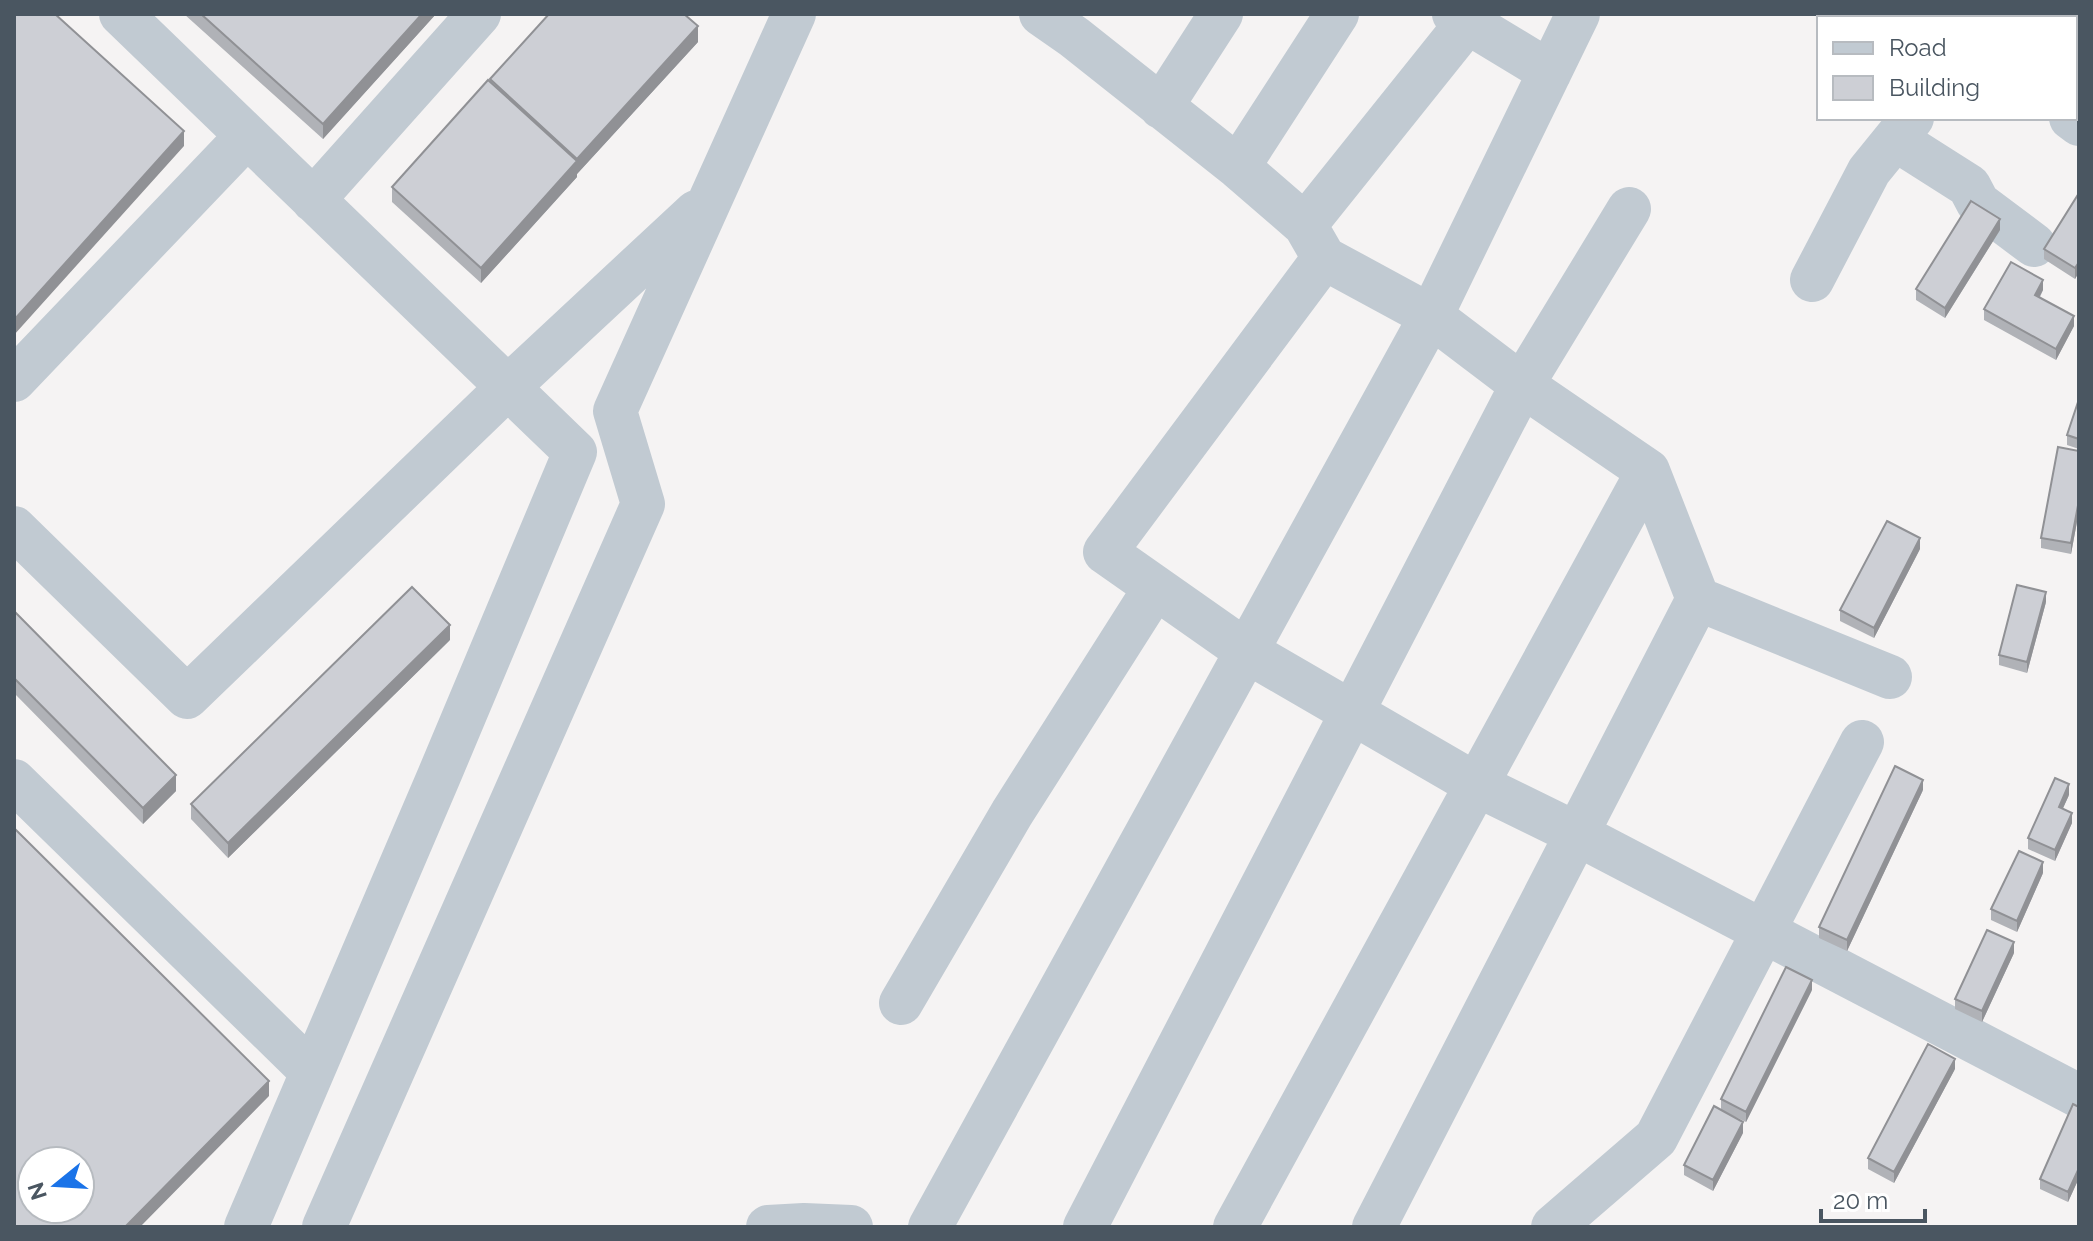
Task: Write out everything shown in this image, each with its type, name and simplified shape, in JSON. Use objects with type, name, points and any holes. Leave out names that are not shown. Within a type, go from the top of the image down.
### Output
[{"type":"street","points":[[121,14],[575,452],[246,1227]]},
{"type":"street","points":[[313,200],[479,14]]},
{"type":"street","points":[[324,1227],[643,504],[615,411],[794,14]]},
{"type":"street","points":[[1161,107],[1221,14]]},
{"type":"street","points":[[1238,167],[1337,14]]},
{"type":"street","points":[[930,1227],[1431,316],[1578,14]]},
{"type":"street","points":[[1550,72],[1464,17],[1105,552],[1246,651],[1477,785],[2079,1096]]},
{"type":"street","points":[[1068,22],[1161,107],[1238,167],[1315,242],[1431,316],[1522,385],[1648,471],[1698,599],[1890,677]]},
{"type":"street","points":[[1812,280],[1869,171],[1904,128],[1969,186],[1978,203],[2034,245]]},
{"type":"street","points":[[14,380],[247,136]]},
{"type":"street","points":[[14,528],[187,697],[508,387],[711,197]]},
{"type":"street","points":[[1085,1227],[1522,385],[1629,209]]},
{"type":"street","points":[[1235,1227],[1648,471]]},
{"type":"street","points":[[901,1003],[1012,813],[1155,588]]},
{"type":"street","points":[[1374,1227],[1698,599]]},
{"type":"street","points":[[1553,1227],[1656,1138],[1862,742]]},
{"type":"street","points":[[14,781],[312,1072]]},
{"type":"street","points":[[768,1227],[848,1227]]},
{"type":"building","points":[[14,14],[55,14],[184,131],[14,320]]},
{"type":"building","points":[[201,14],[422,14],[323,124]]},
{"type":"building","points":[[549,14],[684,14],[698,26],[577,159],[490,79]]},
{"type":"building","points":[[488,80],[577,161],[481,268],[392,187]]},
{"type":"building","points":[[2079,193],[2079,262],[2075,268],[2044,249]]},
{"type":"building","points":[[1971,201],[2000,219],[1945,308],[1916,289]]},
{"type":"building","points":[[2011,262],[2043,280],[2035,295],[2074,316],[2056,349],[1984,309]]},
{"type":"building","points":[[2079,399],[2079,439],[2067,435]]},
{"type":"building","points":[[2058,447],[2079,451],[2079,500],[2071,543],[2041,538]]},
{"type":"building","points":[[1887,521],[1920,538],[1874,628],[1840,610]]},
{"type":"building","points":[[2017,585],[2046,592],[2027,662],[1999,655]]},
{"type":"building","points":[[412,587],[450,625],[228,843],[191,804]]},
{"type":"building","points":[[14,611],[176,775],[143,808],[14,678]]},
{"type":"building","points":[[1895,766],[1923,780],[1847,940],[1819,927]]},
{"type":"building","points":[[2055,778],[2069,784],[2059,807],[2072,813],[2055,850],[2028,838]]},
{"type":"building","points":[[14,828],[269,1081],[125,1227],[14,1227]]},
{"type":"building","points":[[2019,851],[2043,862],[2017,921],[1991,909]]},
{"type":"building","points":[[1987,930],[2014,942],[1982,1011],[1955,999]]},
{"type":"building","points":[[1786,967],[1812,980],[1746,1112],[1721,1099]]},
{"type":"building","points":[[1928,1044],[1955,1059],[1894,1172],[1868,1158]]},
{"type":"building","points":[[2073,1104],[2079,1107],[2079,1168],[2068,1192],[2040,1179]]},
{"type":"building","points":[[1714,1106],[1743,1122],[1713,1180],[1684,1165]]}]
